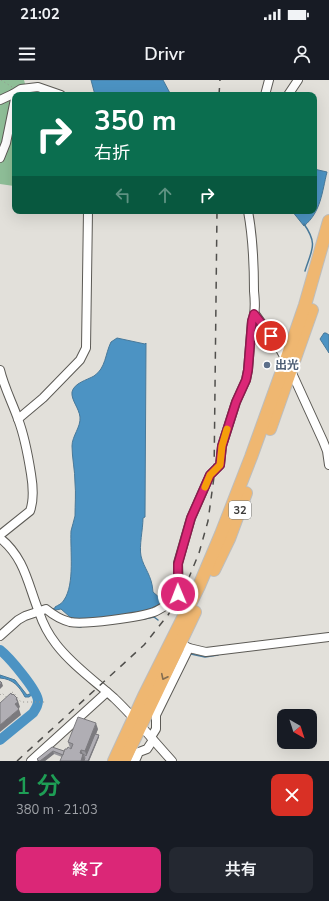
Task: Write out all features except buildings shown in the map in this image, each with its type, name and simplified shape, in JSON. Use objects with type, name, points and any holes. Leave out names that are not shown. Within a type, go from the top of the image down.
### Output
[{"type":"highway","name":"32","points":[[124,761],[137,723],[221,534],[251,457],[305,305],[329,221]]},
{"type":"highway","name":"32","points":[[114,761],[185,646],[229,539],[291,372],[312,309],[329,249]]},
{"type":"street","points":[[266,92],[269,80]]},
{"type":"street","points":[[290,92],[298,80]]},
{"type":"street","points":[[17,92],[21,89],[38,87],[52,92]]},
{"type":"street","points":[[0,100],[12,95]]},
{"type":"street","points":[[0,158],[6,143],[12,114]]},
{"type":"street","points":[[18,419],[43,398],[80,360],[86,348],[88,214]]},
{"type":"street","points":[[0,636],[18,620],[46,609],[65,620],[82,623],[154,612],[170,603],[178,594],[178,564],[191,518],[210,475],[220,465],[222,446],[236,402],[246,380],[248,370],[252,321],[254,314],[253,237],[249,214]]},
{"type":"street","points":[[254,314],[286,360],[325,446],[329,465]]},
{"type":"street","points":[[0,370],[26,444],[33,486],[32,506],[30,511],[0,534]]},
{"type":"street","points":[[0,538],[10,548],[21,564],[26,574],[38,612],[57,645],[107,692],[172,761]]},
{"type":"street","points":[[170,603],[186,611]]},
{"type":"street","points":[[135,761],[140,752],[147,749],[152,739],[156,729],[156,716],[185,646],[206,652],[329,637]]},
{"type":"street","points":[[31,760],[107,692]]},
{"type":"path","points":[[1,80],[15,92]]},
{"type":"path","points":[[0,694],[2,693],[6,697],[13,692],[21,702],[46,702]]},
{"type":"green space","points":[[0,80],[24,80],[27,92],[12,92],[12,186],[0,184]]},
{"type":"water","points":[[91,80],[163,80],[169,92],[94,92]]},
{"type":"water","points":[[317,170],[327,172],[317,208]]},
{"type":"water","points":[[294,214],[314,214],[310,220],[304,226]]},
{"type":"water","points":[[324,333],[329,335],[329,353],[320,339]]},
{"type":"water","points":[[117,338],[146,343],[145,517],[143,518],[141,556],[150,577],[153,592],[161,599],[159,605],[147,611],[89,620],[78,620],[70,617],[61,609],[50,611],[64,600],[70,585],[71,576],[71,531],[75,516],[75,478],[72,442],[80,421],[72,392],[75,386],[98,373],[103,365],[111,342]]},
{"type":"water","points":[[0,675],[15,680],[27,695],[33,694],[29,697],[25,697],[15,684],[9,680],[0,678]]},
{"type":"waterway","points":[[304,224],[312,242],[311,252],[305,271]]},
{"type":"waterway","points":[[144,619],[154,617],[158,620]]},
{"type":"waterway","points":[[73,626],[81,627]]},
{"type":"waterway","points":[[0,650],[28,682],[37,696],[38,701],[33,713],[0,740]]},
{"type":"waterway","points":[[191,654],[205,657],[218,655]]},
{"type":"railway","points":[[219,92],[220,80]]},
{"type":"railway","points":[[17,761],[144,645],[168,615],[183,592],[199,553],[208,521],[214,477],[217,214]]},
{"type":"slow traffic","points":[[205,487],[210,475],[220,465],[222,446],[227,429]]},
{"type":"place","name":"出光","points":[[267,365]]},
{"type":"route","points":[[178,594],[178,564],[191,518],[210,475],[220,465],[222,446],[236,402],[246,380],[254,314],[271,336]]}]
